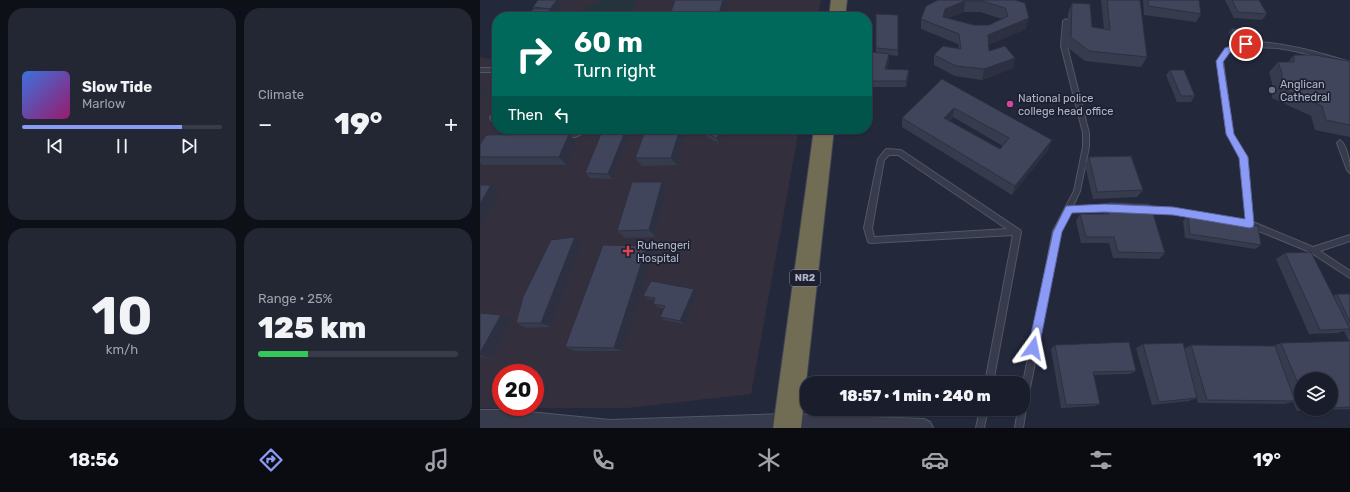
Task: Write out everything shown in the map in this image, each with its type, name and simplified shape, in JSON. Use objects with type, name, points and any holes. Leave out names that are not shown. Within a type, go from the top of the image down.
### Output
[{"type":"highway","points":[[838,12],[839,0]]},
{"type":"highway","name":"NR2","points":[[787,426],[823,134]]},
{"type":"street","points":[[480,419],[506,423],[611,428],[787,426],[924,428]]},
{"type":"lane","points":[[1028,376],[1057,232],[1078,191],[1086,147],[1086,133],[1064,46],[1066,21]]},
{"type":"lane","points":[[1250,224],[1244,157],[1230,134],[1220,61],[1228,49],[1246,44],[1294,49],[1350,64]]},
{"type":"lane","points":[[480,70],[492,70]]},
{"type":"lane","points":[[564,134],[577,134]]},
{"type":"lane","points":[[1340,143],[1350,170]]},
{"type":"lane","points":[[887,152],[899,152],[1017,232],[871,240],[868,228],[880,159],[887,152]]},
{"type":"lane","points":[[1070,209],[1123,208]]},
{"type":"lane","points":[[1138,209],[1173,211],[1250,224],[1313,250],[1350,275]]},
{"type":"lane","points":[[990,376],[1017,232]]},
{"type":"lane","points":[[1313,250],[1350,238]]},
{"type":"lane","points":[[980,428],[983,416]]},
{"type":"lane","points":[[1019,428],[1021,416]]},
{"type":"shaded area","points":[[544,0],[821,0],[819,12],[536,12]]},
{"type":"shaded area","points":[[602,0],[637,0],[632,12],[578,12]]},
{"type":"shaded area","name":"Ruhengeri Hospital","points":[[480,57],[492,59],[492,134],[798,134],[751,394],[627,408],[544,408],[544,364],[492,364],[492,408],[480,408]]},
{"type":"building","points":[[538,0],[557,0],[550,9],[533,7]]},
{"type":"building","points":[[675,0],[723,0],[719,12],[671,12]]},
{"type":"building","points":[[938,0],[1015,0],[1025,3],[1029,18],[988,35],[989,51],[1005,46],[1015,58],[984,69],[956,66],[934,55],[943,46],[961,49],[959,34],[921,19],[926,6]],"holes":[[[965,1],[982,1],[1005,8],[1008,16],[989,25],[974,25],[943,17],[945,9]]]},
{"type":"building","points":[[1107,0],[1140,0],[1147,57],[1089,51],[1071,37],[1072,3],[1090,4],[1092,27],[1110,30]]},
{"type":"building","points":[[1148,0],[1199,0],[1201,14],[1148,6]]},
{"type":"building","points":[[1232,0],[1259,0],[1267,14],[1238,12]]},
{"type":"building","points":[[533,9],[550,9],[548,12],[531,12]]},
{"type":"building","points":[[876,14],[898,15],[898,50],[876,48]]},
{"type":"building","points":[[1231,28],[1239,29],[1241,38],[1233,37]]},
{"type":"building","points":[[872,52],[889,54],[885,69],[909,70],[906,81],[872,81]]},
{"type":"building","points":[[1294,55],[1315,55],[1350,62],[1350,125],[1326,120],[1322,106],[1281,88],[1282,73],[1278,62],[1294,62]]},
{"type":"building","points":[[1170,70],[1184,70],[1195,96],[1181,96]]},
{"type":"building","points":[[942,79],[1052,140],[1015,186],[902,118]],"holes":[[[954,108],[1009,138],[1000,149],[944,118]]]},
{"type":"building","points":[[569,134],[559,157],[480,157],[480,145],[486,135]]},
{"type":"building","points":[[601,134],[624,134],[608,174],[585,173]]},
{"type":"building","points":[[644,134],[678,134],[671,158],[635,158]]},
{"type":"building","points":[[709,134],[720,134],[716,138]]},
{"type":"building","points":[[1131,156],[1143,190],[1097,192],[1089,157]]},
{"type":"building","points":[[632,182],[662,182],[649,230],[617,231]]},
{"type":"building","points":[[480,185],[491,185],[480,204]]},
{"type":"building","points":[[1109,202],[1150,204],[1165,253],[1118,252],[1114,237],[1086,237],[1080,214],[1109,214]]},
{"type":"building","points":[[1188,216],[1258,226],[1261,245],[1190,234]]},
{"type":"building","points":[[575,237],[541,323],[516,323],[523,297],[551,240]]},
{"type":"building","points":[[603,245],[647,246],[614,348],[565,347]]},
{"type":"building","points":[[1311,252],[1350,329],[1320,330],[1285,253]]},
{"type":"building","points":[[651,281],[694,289],[680,321],[660,317],[665,306],[653,304],[655,298],[643,296]]},
{"type":"building","points":[[1337,294],[1350,294],[1350,322]]},
{"type":"building","points":[[480,313],[501,315],[480,353]]},
{"type":"building","points":[[1350,341],[1350,407],[1338,408],[1338,372],[1294,372],[1294,374],[1281,343]]},
{"type":"building","points":[[1129,342],[1136,371],[1093,372],[1100,404],[1066,405],[1055,345]]},
{"type":"building","points":[[1183,343],[1197,398],[1159,402],[1143,344]]},
{"type":"building","points":[[1191,345],[1275,346],[1294,398],[1294,401],[1207,400]]},
{"type":"place","name":"Anglican Cathedral","points":[[1272,90]]},
{"type":"place","name":"National police college head office","points":[[1010,104]]},
{"type":"place","name":"Ruhengeri Hospital","points":[[628,251]]},
{"type":"route","points":[[1033,348],[1057,232],[1070,209],[1123,208],[1173,211],[1250,224],[1244,157],[1235,145],[1230,134],[1220,61],[1228,49],[1246,44]]}]
